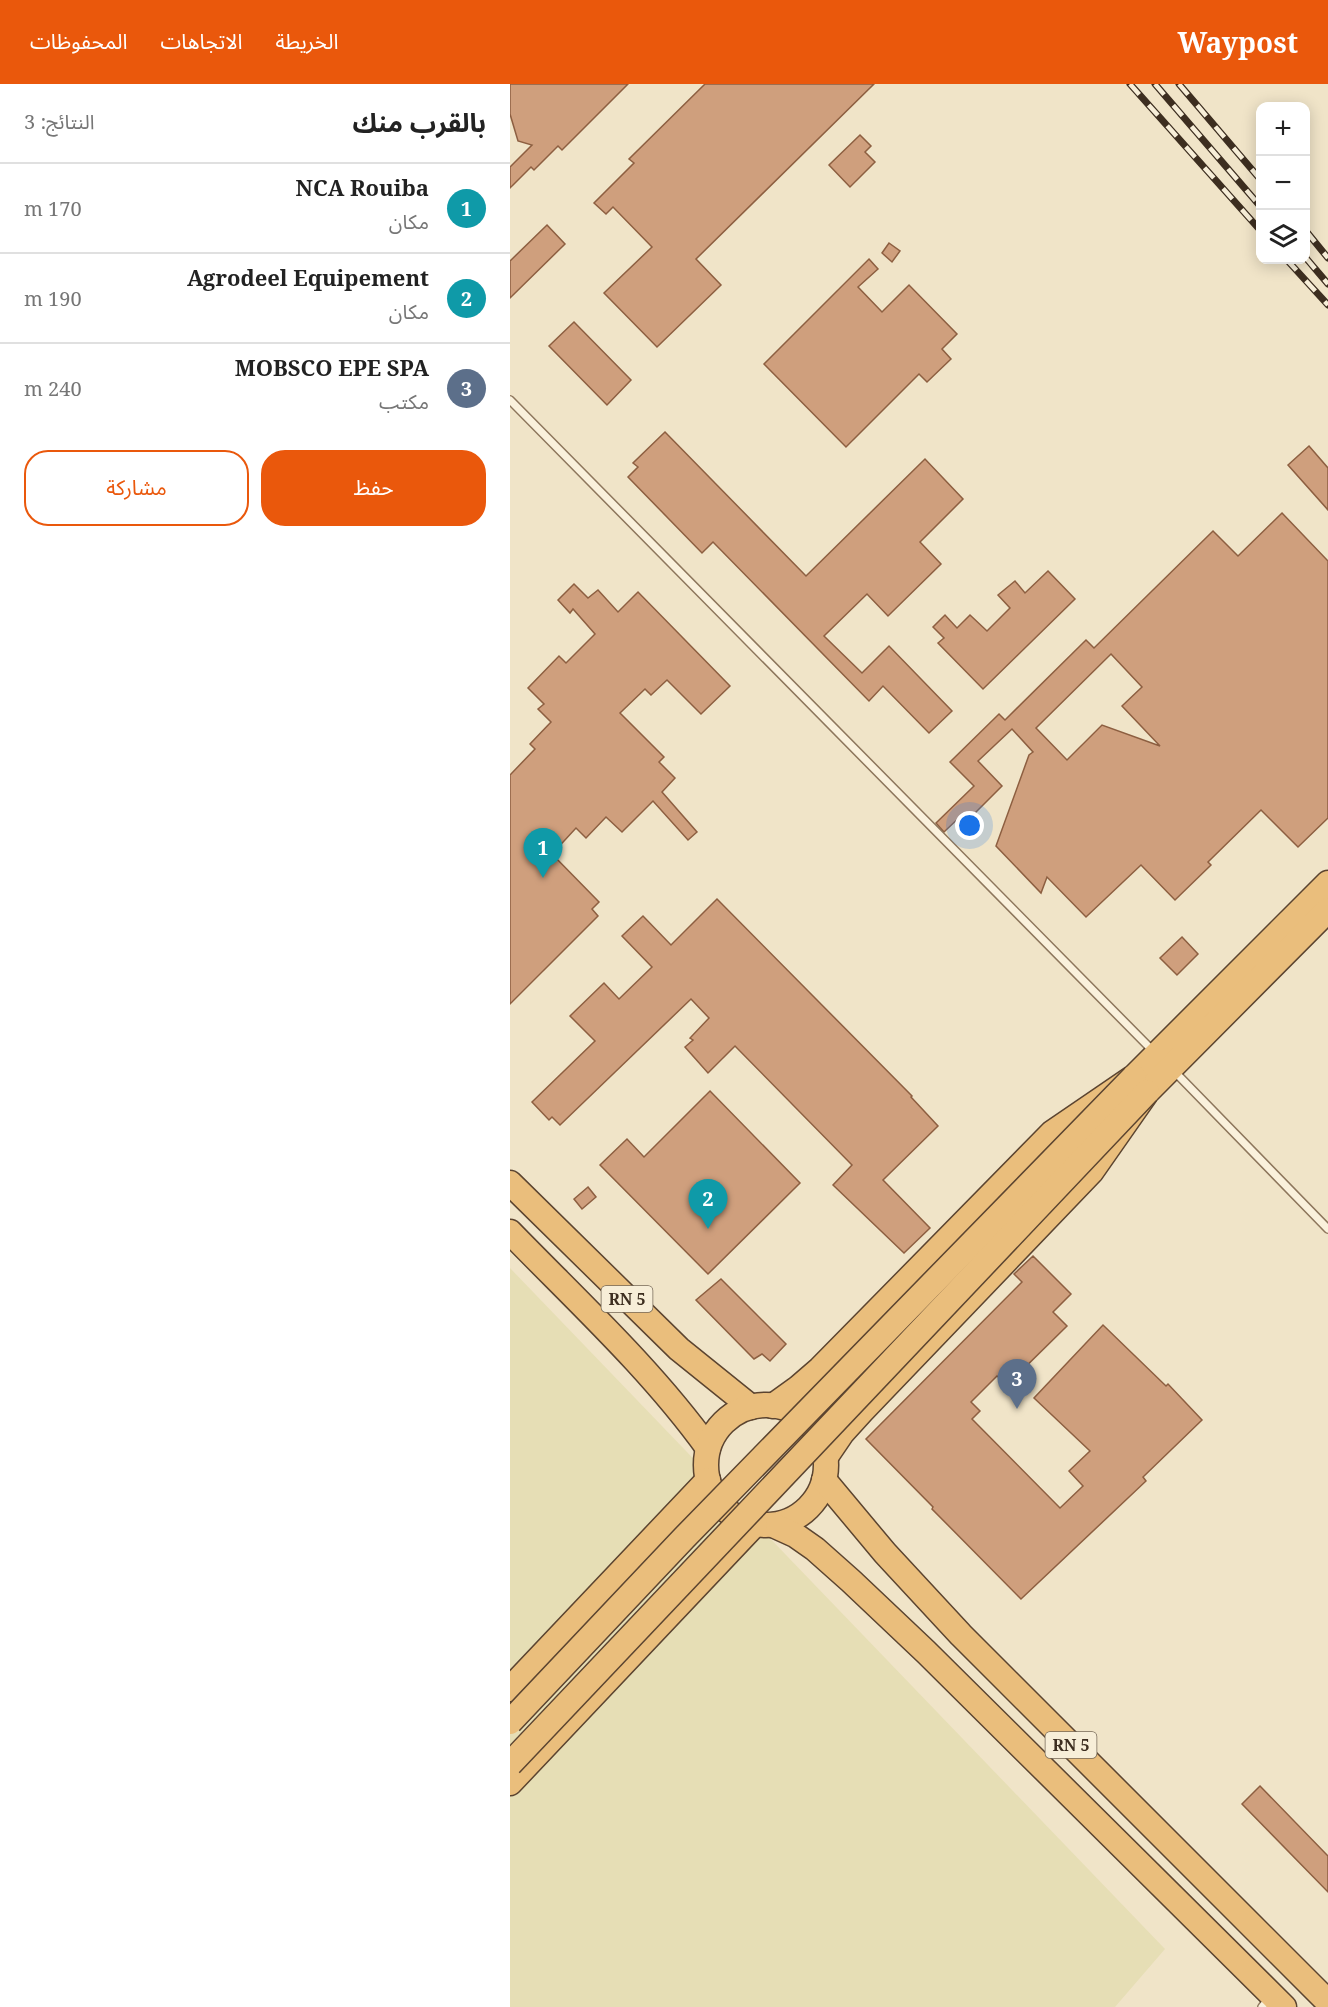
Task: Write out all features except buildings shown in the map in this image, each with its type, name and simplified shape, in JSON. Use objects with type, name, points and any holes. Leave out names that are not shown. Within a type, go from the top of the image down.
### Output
[{"type":"highway","points":[[510,1764],[1328,883]]},
{"type":"highway","points":[[1164,1061],[1328,910]]},
{"type":"highway","points":[[1141,1085],[1091,1172],[842,1433],[824,1469],[814,1501],[790,1520],[764,1524],[739,1519],[725,1509],[715,1496],[708,1480],[706,1464],[708,1448],[714,1434],[724,1422],[736,1413],[762,1407],[798,1388],[820,1369],[1052,1133],[1141,1085]]},
{"type":"highway","points":[[510,1722],[684,1538],[1141,1085]]},
{"type":"highway","name":"RN 5","points":[[510,1183],[679,1349],[762,1407]]},
{"type":"highway","name":"RN 5","points":[[510,1233],[654,1380],[683,1413],[708,1448]]},
{"type":"highway","points":[[762,1407],[788,1410],[802,1418],[813,1429],[821,1443],[824,1469]]},
{"type":"highway","name":"RN 5","points":[[824,1469],[885,1553],[961,1635],[1328,2002]]},
{"type":"highway","points":[[510,1689],[708,1480]]},
{"type":"highway","points":[[510,1783],[764,1524]]},
{"type":"highway","name":"RN 5","points":[[764,1524],[795,1535],[815,1549],[851,1581],[943,1668],[1272,2003]]},
{"type":"lane","points":[[510,400],[1328,1228]]},
{"type":"shaded area","points":[[510,1268],[1165,1949],[1115,2007],[510,2007]]},
{"type":"railway","points":[[1130,84],[1256,226]]},
{"type":"railway","points":[[1155,84],[1256,201]]},
{"type":"railway","points":[[1179,84],[1256,174]]},
{"type":"railway","points":[[1310,236],[1328,258]]},
{"type":"railway","points":[[1310,263],[1328,284]]},
{"type":"railway","points":[[1291,264],[1328,305]]},
{"type":"place","name":"NCA Rouiba","points":[[543,878]]},
{"type":"place","name":"Agrodeel Equipement","points":[[708,1229]]},
{"type":"place","name":"MOBSCO EPE SPA","points":[[1017,1409]]}]
